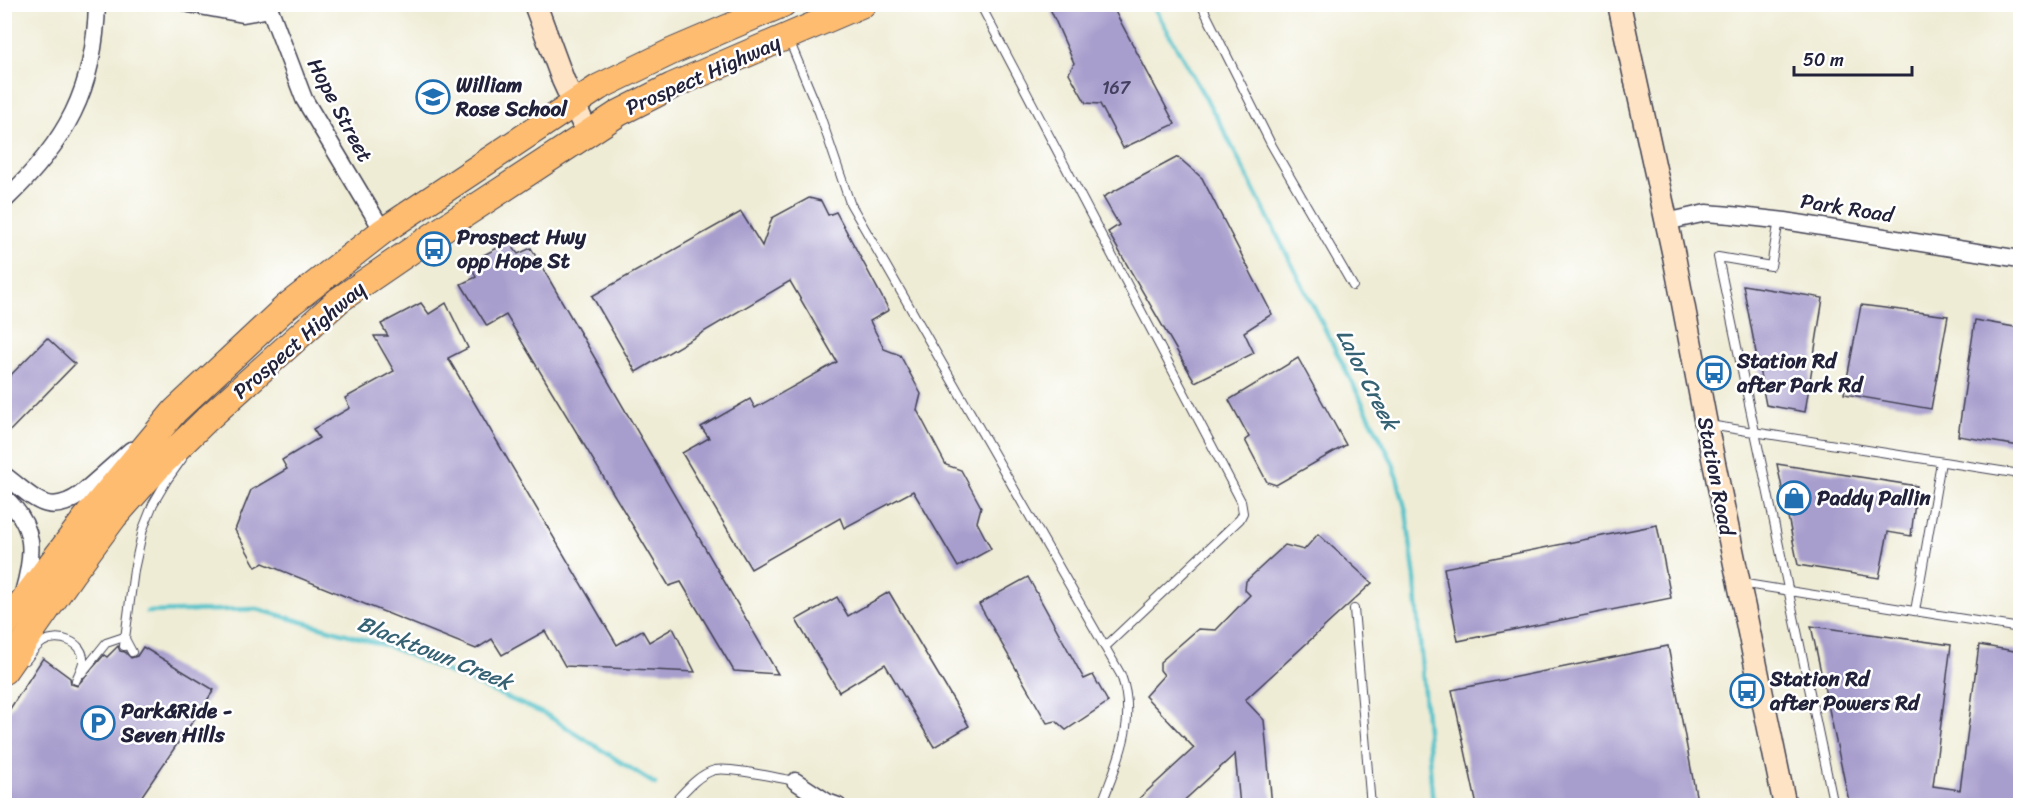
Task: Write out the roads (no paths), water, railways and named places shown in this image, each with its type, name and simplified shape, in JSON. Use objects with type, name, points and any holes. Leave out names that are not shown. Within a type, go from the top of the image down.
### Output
[{"type":"main road","points":[[535,4],[587,132]]},
{"type":"main road","name":"Prospect Highway","points":[[4,626],[85,519],[175,411],[286,307],[383,231],[599,87],[673,51],[783,4]]},
{"type":"main road","name":"Prospect Highway","points":[[14,668],[71,575],[114,517],[160,465],[206,420],[339,300],[619,112],[672,86],[863,4]]},
{"type":"main road","name":"Station Road","points":[[1619,4],[1666,222],[1785,806]]},
{"type":"street","points":[[4,201],[51,152],[81,98],[89,71],[96,32],[97,4]]},
{"type":"street","points":[[189,4],[243,14],[269,7]]},
{"type":"street","name":"Hope Street","points":[[269,7],[304,99],[383,231]]},
{"type":"street","name":"Park Road","points":[[1666,222],[1706,213],[1779,220],[2020,258]]},
{"type":"street","points":[[4,476],[39,502],[52,505],[66,503],[81,494],[175,411]]},
{"type":"street","points":[[4,497],[23,517],[30,534],[30,568],[20,603]]},
{"type":"street","points":[[795,781],[827,802],[838,806]]},
{"type":"lane","points":[[980,4],[1243,507],[1240,519],[1105,647]]},
{"type":"lane","points":[[1201,4],[1272,144],[1353,286]]},
{"type":"lane","points":[[788,36],[819,112],[850,203],[1121,675],[1126,690],[1126,735],[1101,806]]},
{"type":"lane","points":[[1779,220],[1771,266],[1718,257],[1834,806]]},
{"type":"lane","points":[[132,652],[124,641],[130,612],[134,570],[143,529],[153,504],[206,420]]},
{"type":"lane","points":[[1706,424],[2020,474]]},
{"type":"lane","points":[[1915,611],[1941,462]]},
{"type":"lane","points":[[1738,583],[2020,628]]},
{"type":"lane","points":[[1354,609],[1371,806]]},
{"type":"lane","points":[[4,681],[14,668],[40,644],[54,638],[63,638],[75,645],[82,657],[83,662],[76,680],[106,643],[124,641]]},
{"type":"lane","points":[[671,806],[703,776],[715,770],[795,781]]},
{"type":"waterway","name":"Lalor Creek","points":[[1152,4],[1222,127],[1393,463],[1406,511],[1415,579],[1433,806]]},
{"type":"waterway","name":"Blacktown Creek","points":[[147,612],[257,609],[388,646],[547,715],[655,784]]},
{"type":"place","name":"William Rose School","points":[[433,97]]},
{"type":"place","name":"Prospect Hwy opp Hope St","points":[[434,249]]},
{"type":"place","name":"Station Rd after Park Rd","points":[[1714,373]]},
{"type":"place","name":"Paddy Pallin","points":[[1794,498]]},
{"type":"place","name":"Station Rd after Powers Rd","points":[[1747,691]]},
{"type":"place","name":"Park&Ride - Seven Hills","points":[[98,723]]}]
